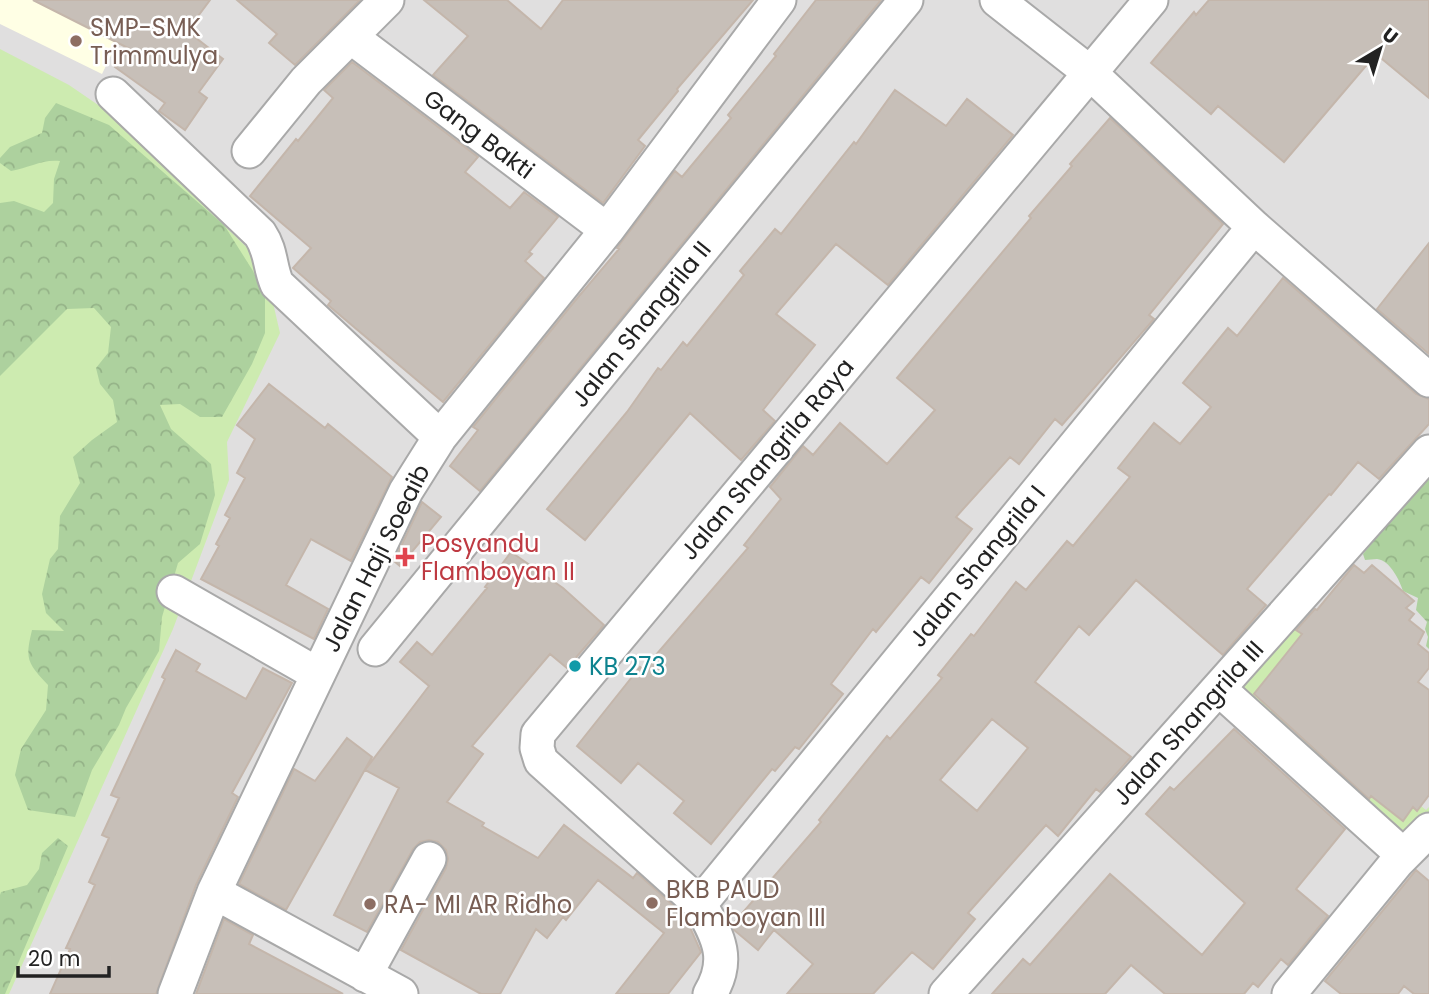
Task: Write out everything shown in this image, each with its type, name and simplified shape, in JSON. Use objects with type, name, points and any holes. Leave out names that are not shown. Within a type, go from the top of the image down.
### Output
[{"type":"street","points":[[249,151],[306,81],[387,0]]},
{"type":"street","name":"Jalan Haji Soeaib","points":[[175,994],[214,892],[406,491],[440,437],[607,230],[779,0]]},
{"type":"street","name":"Jalan Shangrila II","points":[[375,649],[906,0]]},
{"type":"street","points":[[997,0],[1089,72],[1254,227],[1429,380]]},
{"type":"street","name":"Jalan Shangrila Raya","points":[[699,904],[541,761],[537,748],[538,734],[1151,0]]},
{"type":"street","name":"Gang Bakti","points":[[351,37],[607,230]]},
{"type":"street","points":[[113,94],[260,234],[271,252],[273,276],[277,284],[440,437]]},
{"type":"street","name":"Jalan Shangrila I","points":[[699,904],[1254,227]]},
{"type":"street","name":"Jalan Shangrila III","points":[[946,994],[1429,452]]},
{"type":"street","points":[[174,592],[317,674]]},
{"type":"street","points":[[1219,689],[1403,855]]},
{"type":"street","points":[[1289,994],[1403,855],[1429,831]]},
{"type":"street","points":[[365,975],[429,859]]},
{"type":"street","points":[[214,892],[401,994]]},
{"type":"street","points":[[699,904],[714,931],[722,967],[719,979],[710,994]]},
{"type":"shaded area","points":[[0,0],[1429,0],[1429,994],[0,994]]},
{"type":"shaded area","name":"SMP-SMK Trimmulya","points":[[0,0],[138,0],[102,74],[0,24]]},
{"type":"green space","points":[[0,49],[69,85],[104,109],[264,264],[280,333],[227,442],[229,480],[173,629],[9,994],[0,994]]},
{"type":"green space","points":[[56,103],[109,125],[224,225],[253,271],[265,297],[265,333],[252,364],[222,417],[200,417],[180,404],[160,405],[171,429],[211,464],[215,495],[200,544],[178,563],[162,617],[159,651],[92,770],[75,817],[28,810],[15,775],[21,749],[46,710],[48,685],[32,666],[28,654],[32,630],[64,631],[46,613],[42,594],[50,559],[58,549],[60,516],[80,483],[73,457],[117,422],[113,400],[100,384],[96,368],[108,353],[111,327],[94,308],[67,309],[0,376],[0,203],[14,201],[44,212],[53,203],[54,179],[60,161],[41,162],[11,171],[0,163],[0,158],[10,147],[42,133],[45,118]]},
{"type":"green space","points":[[1429,473],[1429,649],[1426,646],[1427,622],[1416,610],[1418,598],[1403,591],[1397,577],[1386,563],[1377,559],[1365,560],[1363,554]]},
{"type":"green space","points":[[1290,625],[1309,641],[1286,654],[1254,694],[1293,725],[1290,729],[1402,821],[1413,807],[1417,810],[1421,806],[1426,810],[1429,807],[1429,821],[1412,833],[1400,833],[1236,691]]},
{"type":"green space","points":[[58,838],[68,846],[5,994],[0,994],[1,892],[27,885],[39,869],[42,853]]},
{"type":"building","points":[[33,0],[210,0],[187,31],[223,59],[199,92],[207,98],[185,130],[159,111],[165,103],[115,67],[128,48]]},
{"type":"building","points":[[237,0],[360,0],[295,65],[269,43],[277,34]]},
{"type":"building","points":[[424,0],[507,0],[541,29],[563,0],[753,0],[677,89],[638,140],[645,146],[603,203],[433,75],[468,36]]},
{"type":"building","points":[[816,0],[881,0],[480,491],[450,466],[478,430],[473,427],[619,249],[617,248],[675,171],[682,177],[731,118],[728,115],[776,56],[774,54]]},
{"type":"building","points":[[1209,0],[1429,0],[1429,98],[1376,54],[1284,162],[1218,106],[1211,114],[1151,63],[1194,12],[1196,15]]},
{"type":"building","points":[[352,62],[478,157],[465,172],[510,208],[524,192],[558,217],[529,252],[532,254],[525,261],[544,278],[443,402],[328,305],[331,301],[293,268],[311,248],[250,196],[333,98],[324,90]]},
{"type":"building","points":[[895,90],[946,126],[967,99],[1013,135],[888,285],[836,244],[776,314],[815,345],[763,410],[775,421],[741,460],[690,413],[585,540],[547,509],[627,412],[658,368],[661,370],[683,342],[687,346],[744,275],[740,271],[775,229],[781,234],[854,142],[856,144]]},
{"type":"building","points":[[1110,118],[1223,224],[1149,315],[1154,319],[1062,425],[1055,419],[1019,464],[1010,457],[956,517],[972,529],[929,583],[921,577],[876,632],[873,629],[831,684],[843,694],[799,749],[795,747],[775,771],[772,769],[711,844],[674,813],[684,801],[638,763],[621,783],[577,746],[640,667],[643,670],[748,548],[744,545],[781,499],[770,487],[803,446],[813,455],[840,423],[887,464],[935,410],[897,378],[1031,218],[1029,216],[1072,166],[1070,164]]},
{"type":"building","points":[[1429,243],[1429,354],[1377,309]]},
{"type":"building","points":[[1283,278],[1416,394],[1429,399],[1429,424],[1379,479],[1358,462],[1331,495],[1329,494],[1247,589],[1266,605],[1223,655],[1136,580],[1089,635],[1079,626],[1035,682],[1131,757],[1100,792],[1096,789],[1058,836],[1046,825],[968,913],[975,919],[933,969],[912,952],[873,994],[787,994],[813,964],[774,930],[758,950],[734,930],[732,925],[821,822],[819,820],[887,736],[890,739],[942,678],[938,675],[971,634],[974,636],[1016,582],[1026,590],[1067,541],[1073,546],[1130,477],[1118,468],[1154,423],[1180,444],[1211,407],[1183,383],[1228,328],[1237,336]],"holes":[[[992,719],[1028,748],[977,811],[940,780]]]},
{"type":"building","points":[[269,384],[325,428],[328,424],[392,477],[351,561],[311,539],[286,585],[328,609],[314,639],[201,579],[230,518],[225,515],[245,478],[237,473],[255,439],[237,425]]},
{"type":"building","points":[[422,502],[441,517],[400,566],[394,561]]},
{"type":"building","points":[[511,552],[563,588],[604,625],[567,668],[550,654],[472,746],[483,754],[447,802],[538,858],[564,825],[633,878],[637,873],[685,916],[701,952],[668,994],[616,994],[664,933],[598,880],[566,920],[563,917],[547,938],[536,929],[500,994],[481,994],[401,950],[446,868],[446,850],[438,842],[420,842],[413,849],[367,932],[334,915],[399,788],[365,770],[429,686],[400,662],[417,642],[432,655],[487,588],[485,587]]},
{"type":"building","points":[[1354,565],[1364,573],[1372,565],[1414,601],[1406,608],[1414,614],[1409,620],[1424,632],[1418,644],[1429,653],[1429,668],[1418,682],[1429,690],[1429,795],[1417,811],[1413,807],[1403,821],[1371,796],[1369,799],[1254,694],[1302,634],[1296,630],[1315,609],[1317,610]]},
{"type":"building","points":[[176,650],[200,664],[196,671],[246,699],[263,668],[292,683],[232,793],[238,797],[196,885],[156,994],[50,994],[70,949],[66,948],[95,885],[89,882],[109,838],[102,835],[119,798],[111,795]]},
{"type":"building","points":[[1234,729],[1345,829],[1296,889],[1328,916],[1288,965],[1281,959],[1258,987],[1253,983],[1244,994],[1165,994],[1131,965],[1105,994],[992,994],[1023,959],[1030,965],[1110,874],[1202,955],[1245,903],[1146,814],[1170,787],[1174,790]]},
{"type":"building","points":[[347,738],[372,757],[286,910],[239,884],[294,769],[315,781]]},
{"type":"building","points":[[1416,870],[1429,881],[1429,994],[1414,994],[1404,986],[1398,994],[1341,994],[1325,981]]},
{"type":"building","points":[[224,919],[253,935],[249,944],[343,994],[196,994]]},
{"type":"place","name":"SMP-SMK Trimmulya","points":[[76,41]]},
{"type":"place","name":"Posyandu Flamboyan II","points":[[405,557]]},
{"type":"place","name":"KB 273","points":[[575,666]]},
{"type":"place","name":"BKB PAUD Flamboyan III","points":[[652,903]]},
{"type":"place","name":"RA- MI AR Ridho","points":[[370,904]]}]
